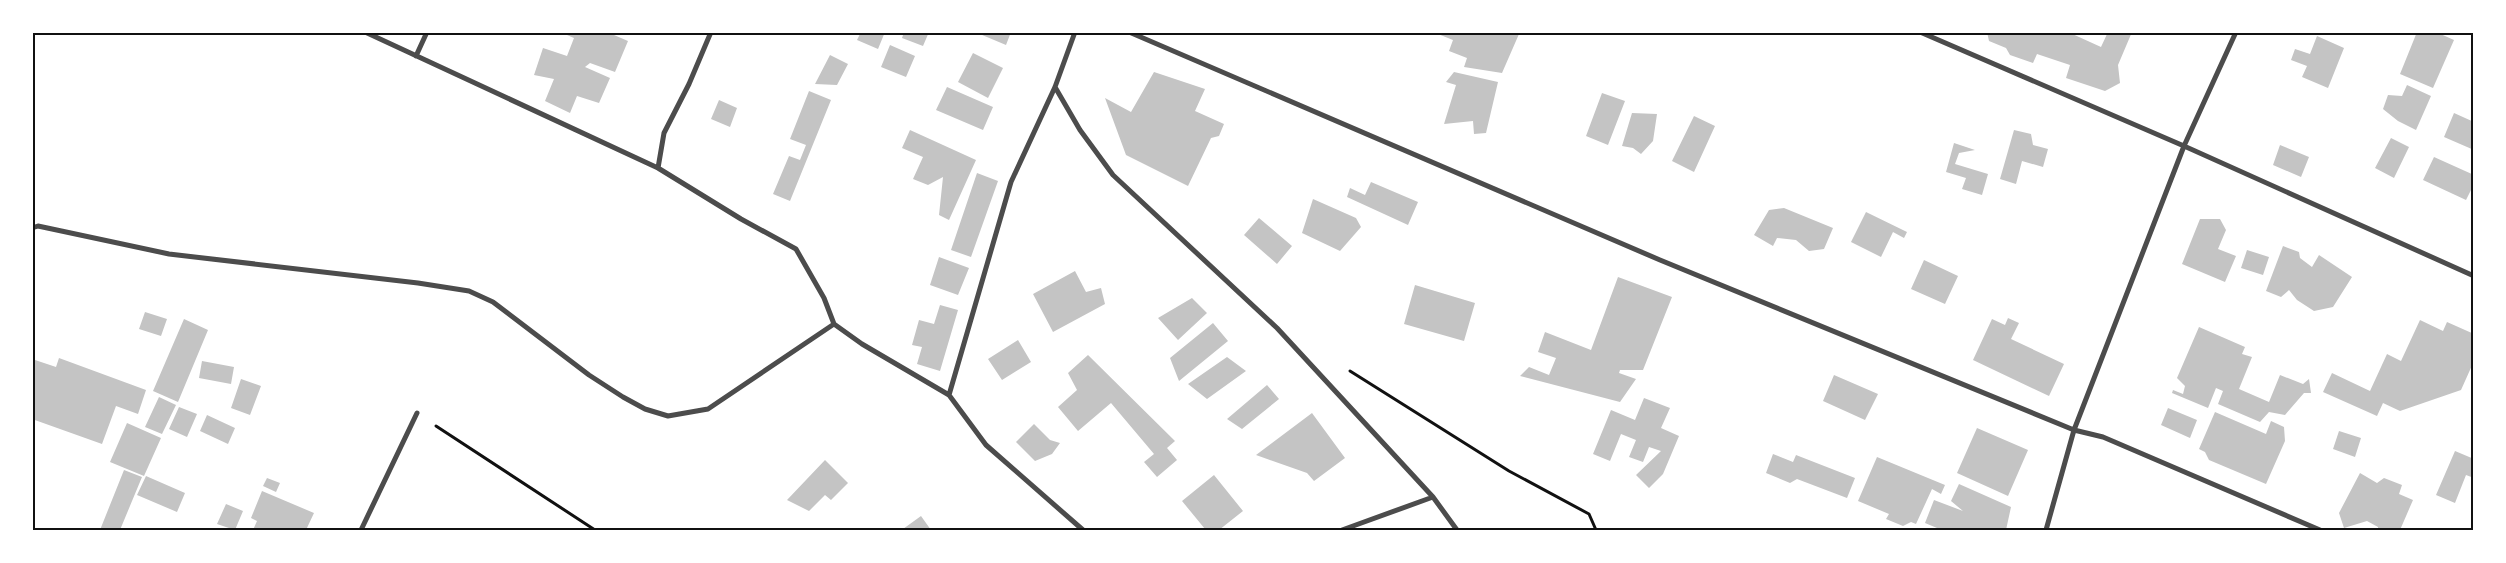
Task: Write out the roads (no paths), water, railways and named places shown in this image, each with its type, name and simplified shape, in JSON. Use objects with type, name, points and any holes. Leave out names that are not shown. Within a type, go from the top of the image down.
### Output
[{"type":"street","points":[[365,32],[658,168],[741,220],[796,249],[824,298],[834,324],[862,344],[949,395],[986,445],[1083,530]]},
{"type":"street","points":[[416,56],[427,32]]},
{"type":"street","points":[[658,168],[664,133],[689,84],[711,32]]},
{"type":"street","points":[[949,395],[1011,182],[1055,87],[1075,32]]},
{"type":"street","points":[[1129,32],[1660,260],[2074,430],[2103,437],[2320,530]]},
{"type":"street","points":[[1920,32],[2184,146],[2474,276]]},
{"type":"street","points":[[2046,530],[2074,430],[2184,146],[2236,32]]},
{"type":"street","points":[[1055,87],[1080,130],[1113,175],[1277,328],[1432,497],[1457,530]]},
{"type":"street","points":[[32,228],[38,226],[169,254],[418,283],[468,292],[493,302],[589,375],[623,397],[645,409],[668,416],[708,408],[834,324]]},
{"type":"street","points":[[361,530],[416,413]]},
{"type":"street","points":[[1342,530],[1432,497]]}]
